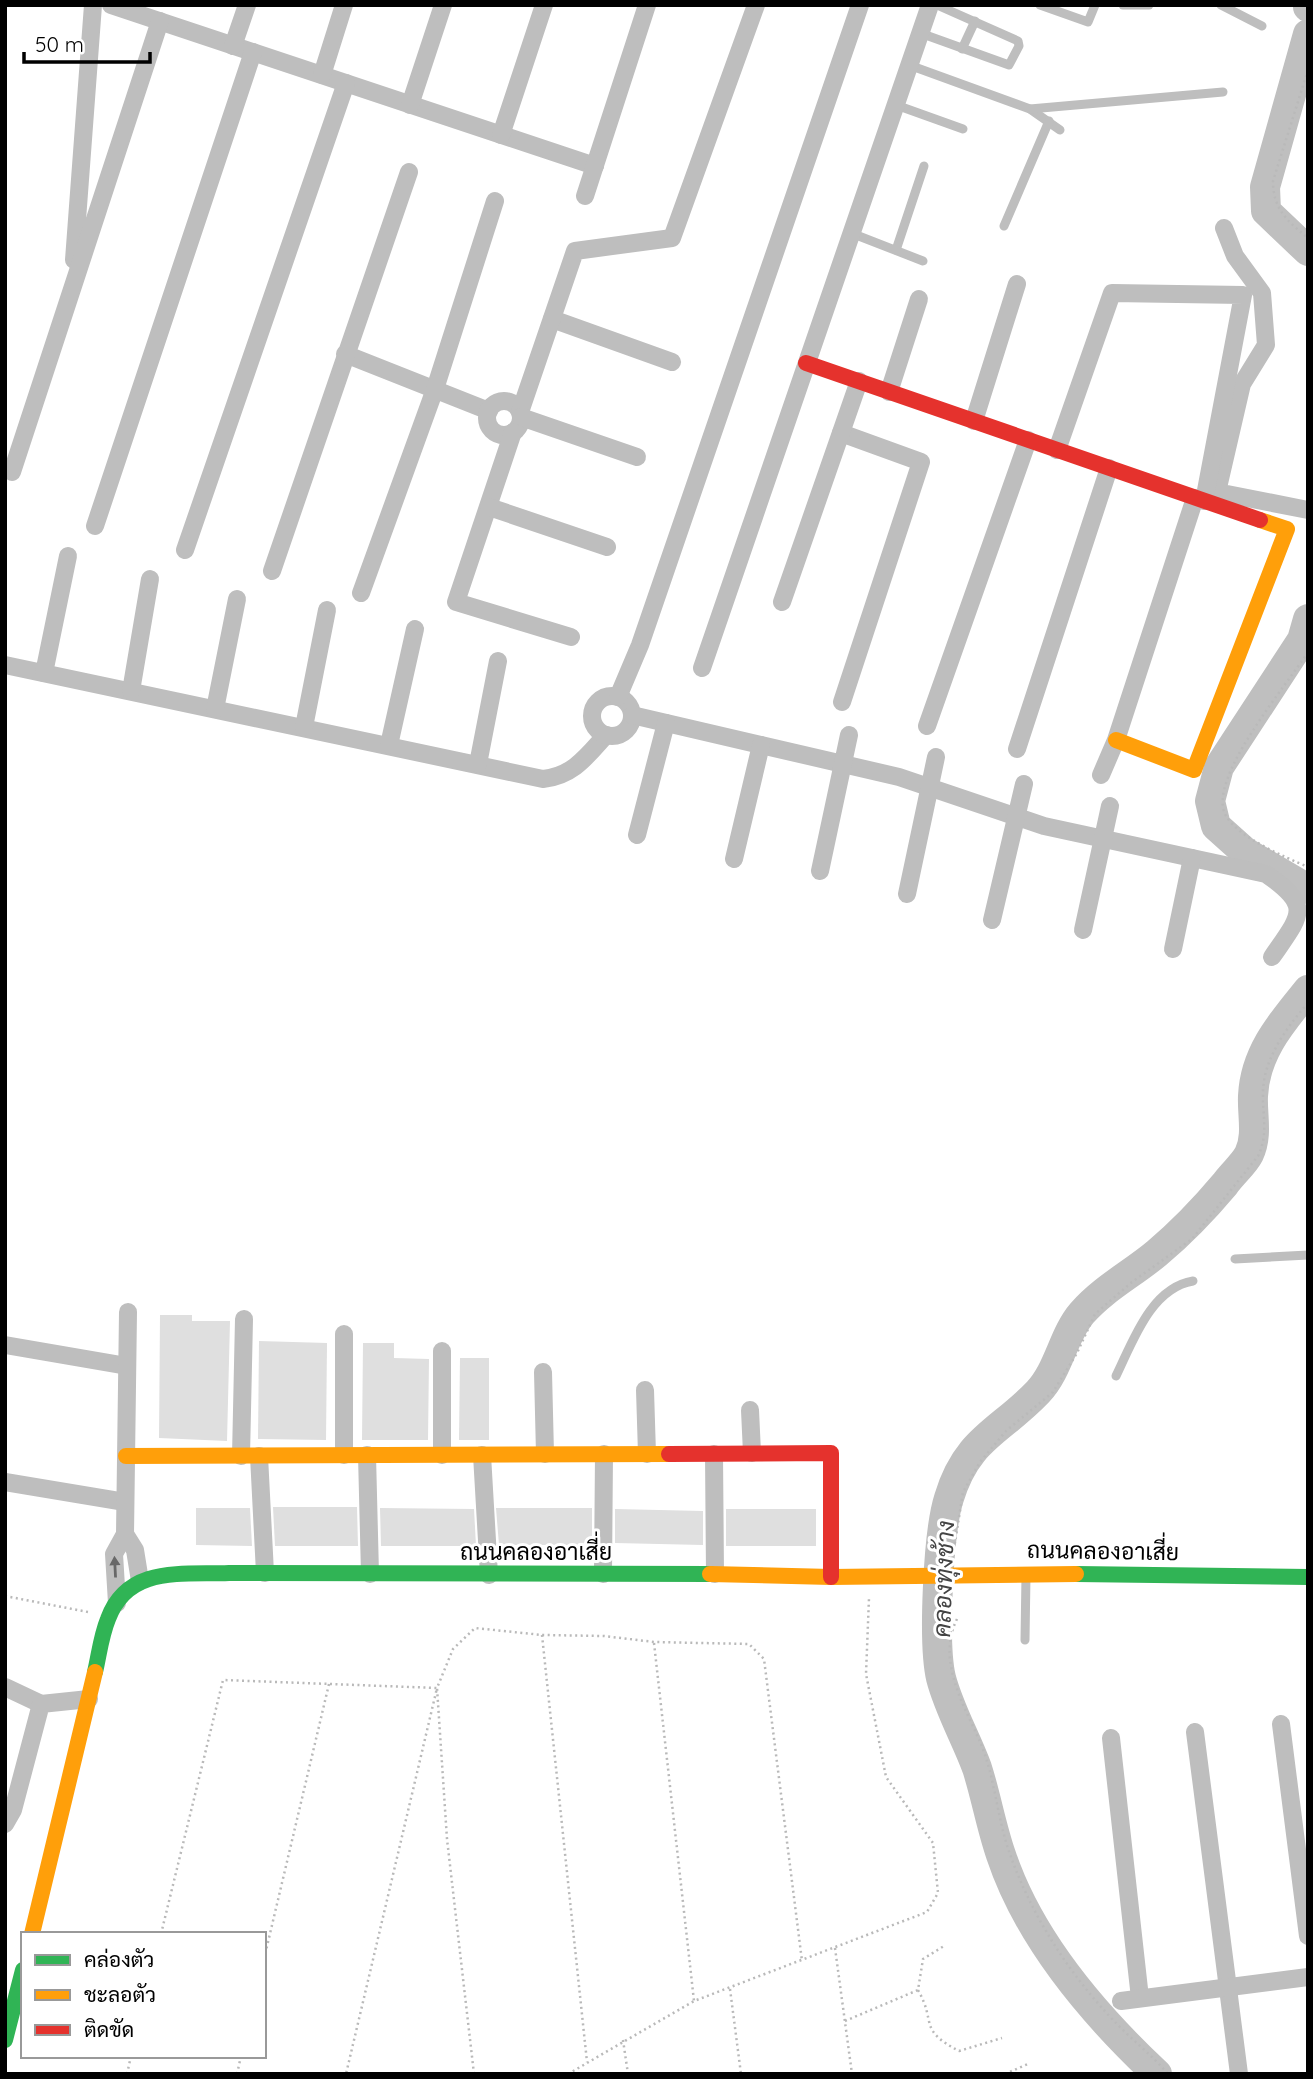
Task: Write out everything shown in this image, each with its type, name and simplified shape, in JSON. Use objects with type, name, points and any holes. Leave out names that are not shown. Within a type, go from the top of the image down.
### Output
[{"type":"street","points":[[72,288],[93,5]]},
{"type":"street","points":[[111,5],[143,10],[160,21],[595,166]]},
{"type":"street","points":[[233,46],[247,5]]},
{"type":"street","points":[[322,75],[344,5]]},
{"type":"street","points":[[410,105],[443,5]]},
{"type":"street","points":[[500,135],[544,5]]},
{"type":"street","points":[[585,196],[648,5]]},
{"type":"street","points":[[572,637],[456,602],[575,251],[671,238],[756,5]]},
{"type":"street","points":[[618,697],[640,645],[860,5]]},
{"type":"street","points":[[702,668],[930,5]]},
{"type":"street","points":[[12,472],[160,21]]},
{"type":"street","points":[[95,526],[253,52]]},
{"type":"street","points":[[184,550],[346,83]]},
{"type":"street","points":[[272,572],[409,172]]},
{"type":"street","points":[[361,593],[435,389],[495,201]]},
{"type":"street","points":[[1224,228],[1235,257],[1262,293],[1266,345],[1242,384],[1217,492],[1308,510]]},
{"type":"street","points":[[974,421],[1017,284]]},
{"type":"street","points":[[1057,450],[1112,293],[1243,295],[1200,499],[1116,740],[1101,775]]},
{"type":"street","points":[[889,392],[919,299]]},
{"type":"street","points":[[552,319],[672,362]]},
{"type":"street","points":[[345,354],[489,411]]},
{"type":"street","points":[[806,363],[1287,529],[1194,770],[1116,740]]},
{"type":"street","points":[[782,602],[859,381]]},
{"type":"street","points":[[518,420],[503,434],[494,430],[488,421],[489,411],[497,403],[508,401],[518,420],[637,457]]},
{"type":"street","points":[[841,433],[921,462],[842,702]]},
{"type":"street","points":[[928,726],[1028,440]]},
{"type":"street","points":[[1017,749],[1109,468]]},
{"type":"street","points":[[489,506],[607,547]]},
{"type":"street","points":[[44,673],[68,556]]},
{"type":"street","points":[[131,691],[150,579]]},
{"type":"street","points":[[215,709],[237,599]]},
{"type":"street","points":[[304,727],[327,610]]},
{"type":"street","points":[[389,745],[415,629]]},
{"type":"street","points":[[478,764],[498,661]]},
{"type":"street","points":[[5,665],[543,779],[563,777],[580,764],[606,734]]},
{"type":"street","points":[[618,697],[625,701],[632,715],[625,730],[618,735],[606,734],[594,725],[594,707],[600,699],[618,697]]},
{"type":"street","points":[[632,715],[843,764],[1103,840],[1266,874],[1297,895],[1301,912],[1272,957]]},
{"type":"street","points":[[637,835],[666,723]]},
{"type":"street","points":[[820,871],[849,735]]},
{"type":"street","points":[[734,859],[761,745]]},
{"type":"street","points":[[907,894],[936,757]]},
{"type":"street","points":[[992,920],[1024,785]]},
{"type":"street","points":[[1083,930],[1110,806]]},
{"type":"street","points":[[1173,949],[1192,858]]},
{"type":"street","points":[[32,1932],[113,1610],[114,1554],[125,1534],[128,1312]]},
{"type":"street","points":[[244,1319],[250,1455],[265,1573]]},
{"type":"street","points":[[344,1334],[344,1455]]},
{"type":"street","points":[[5,1345],[127,1366]]},
{"type":"street","points":[[442,1350],[442,1455]]},
{"type":"street","points":[[543,1372],[545,1454]]},
{"type":"street","points":[[645,1390],[647,1454]]},
{"type":"street","points":[[750,1410],[752,1453]]},
{"type":"street","points":[[126,1456],[831,1453],[831,1577]]},
{"type":"street","points":[[603,1574],[604,1454]]},
{"type":"street","points":[[714,1454],[715,1574]]},
{"type":"street","points":[[367,1455],[370,1574]]},
{"type":"street","points":[[482,1455],[489,1575]]},
{"type":"street","points":[[5,1482],[125,1502]]},
{"type":"street","points":[[113,1610],[132,1584],[141,1581],[135,1550],[125,1534]]},
{"type":"street","name":"ถนนคลองอาเสี่ย","points":[[141,1581],[172,1574],[265,1573],[869,1577],[924,1576],[956,1568],[1026,1573],[1308,1577]]},
{"type":"street","points":[[5,1687],[41,1704],[89,1699]]},
{"type":"street","points":[[5,1824],[13,1810],[41,1704]]},
{"type":"street","points":[[1281,1724],[1308,1936]]},
{"type":"street","points":[[1195,1732],[1239,2074]]},
{"type":"street","points":[[1111,1738],[1140,1998]]},
{"type":"street","points":[[1121,2001],[1308,1977]]},
{"type":"street","points":[[5,2040],[21,1978]]},
{"type":"lane","points":[[920,33],[1005,66],[1019,46],[1014,38],[937,5]]},
{"type":"lane","points":[[1040,5],[1088,22],[1095,5]]},
{"type":"lane","points":[[1123,5],[1149,5]]},
{"type":"lane","points":[[1222,5],[1262,26]]},
{"type":"lane","points":[[962,49],[975,21]]},
{"type":"lane","points":[[909,65],[1030,110],[1060,130]]},
{"type":"lane","points":[[1030,110],[1223,92]]},
{"type":"lane","points":[[896,105],[963,129]]},
{"type":"lane","points":[[1004,226],[1049,121]]},
{"type":"lane","points":[[895,250],[924,166]]},
{"type":"lane","points":[[851,233],[923,261]]},
{"type":"lane","points":[[1235,1259],[1308,1255]]},
{"type":"lane","points":[[1116,1376],[1145,1318],[1167,1292],[1180,1283],[1193,1280]]},
{"type":"lane","points":[[1025,1640],[1026,1573]]},
{"type":"path","points":[[1308,70],[1273,181],[1273,198],[1279,212],[1308,238]]},
{"type":"path","points":[[1308,652],[1238,755],[1228,774],[1222,799],[1227,818],[1237,827],[1274,852],[1308,867]]},
{"type":"path","points":[[956,1568],[963,1492],[980,1462],[1006,1432],[1053,1392],[1077,1353],[1095,1314],[1132,1282],[1192,1239],[1258,1156],[1264,1143],[1263,1086],[1271,1058],[1283,1034],[1308,1003]]},
{"type":"path","points":[[568,2074],[694,2001],[926,1912],[938,1893],[933,1843],[886,1777],[866,1674],[869,1577]]},
{"type":"path","points":[[5,1596],[113,1610]]},
{"type":"path","points":[[957,1619],[953,1627],[953,1678],[959,1700],[987,1762],[1002,1832],[1020,1881],[1060,1953],[1084,1988],[1168,2074]]},
{"type":"path","points":[[346,2074],[436,1688],[453,1649],[475,1628],[654,1642],[750,1644],[764,1659],[802,1961]]},
{"type":"path","points":[[542,1635],[587,2062]]},
{"type":"path","points":[[654,1642],[694,2001]]},
{"type":"path","points":[[161,1932],[223,1680],[436,1688]]},
{"type":"path","points":[[266,1951],[329,1684]]},
{"type":"path","points":[[436,1688],[447,1839],[474,2074]]},
{"type":"path","points":[[944,1946],[923,1959],[918,1990],[927,2005],[929,2024],[937,2040],[959,2051],[1003,2038]]},
{"type":"path","points":[[835,1948],[852,2074]]},
{"type":"path","points":[[730,1989],[741,2074]]},
{"type":"path","points":[[845,2021],[918,1990]]},
{"type":"path","points":[[623,2040],[628,2074]]},
{"type":"path","points":[[1005,2074],[1028,2064]]},
{"type":"building","points":[[160,1315],[192,1315],[192,1321],[230,1321],[227,1441],[159,1438]]},
{"type":"building","points":[[259,1341],[327,1343],[326,1440],[258,1439]]},
{"type":"building","points":[[363,1343],[394,1343],[394,1358],[429,1359],[428,1440],[362,1440]]},
{"type":"building","points":[[460,1358],[489,1358],[489,1440],[459,1440]]},
{"type":"building","points":[[273,1507],[357,1507],[358,1546],[275,1546]]},
{"type":"building","points":[[196,1508],[250,1508],[252,1546],[196,1545]]},
{"type":"building","points":[[380,1508],[474,1509],[476,1546],[381,1546]]},
{"type":"building","points":[[496,1508],[592,1508],[592,1545],[499,1545]]},
{"type":"building","points":[[615,1509],[703,1511],[703,1545],[615,1543]]},
{"type":"building","points":[[726,1509],[816,1509],[816,1546],[726,1546]]},
{"type":"waterway","name":"คลองทุ่งช้าง","points":[[1308,34],[1265,187],[1266,211],[1308,251]]},
{"type":"waterway","name":"คลองทุ่งช้าง","points":[[1308,619],[1302,640],[1219,767],[1210,801],[1216,826],[1245,852],[1308,889]]},
{"type":"waterway","name":"คลองทุ่งช้าง","points":[[1157,2074],[1110,2026],[1066,1974],[1028,1916],[997,1844],[977,1768],[941,1678],[937,1615],[945,1514],[956,1478],[965,1462],[986,1438],[1038,1392],[1082,1313],[1099,1296],[1148,1261],[1175,1237],[1247,1158],[1253,1140],[1253,1096],[1259,1065],[1272,1038],[1308,990]]},
{"type":"traffic: fast","points":[[95,1672],[106,1625],[117,1602],[129,1589],[158,1576],[229,1573],[710,1574]]},
{"type":"traffic: fast","points":[[1076,1574],[1308,1577]]},
{"type":"traffic: fast","points":[[5,2040],[21,1978]]},
{"type":"traffic: slow","points":[[1116,740],[1194,770],[1287,529],[1260,520]]},
{"type":"traffic: slow","points":[[126,1456],[669,1454]]},
{"type":"traffic: slow","points":[[710,1574],[831,1577],[1076,1574]]},
{"type":"traffic: slow","points":[[32,1932],[95,1672]]},
{"type":"traffic: jam","points":[[806,363],[1260,520]]},
{"type":"traffic: jam","points":[[669,1454],[831,1453],[831,1577]]}]
